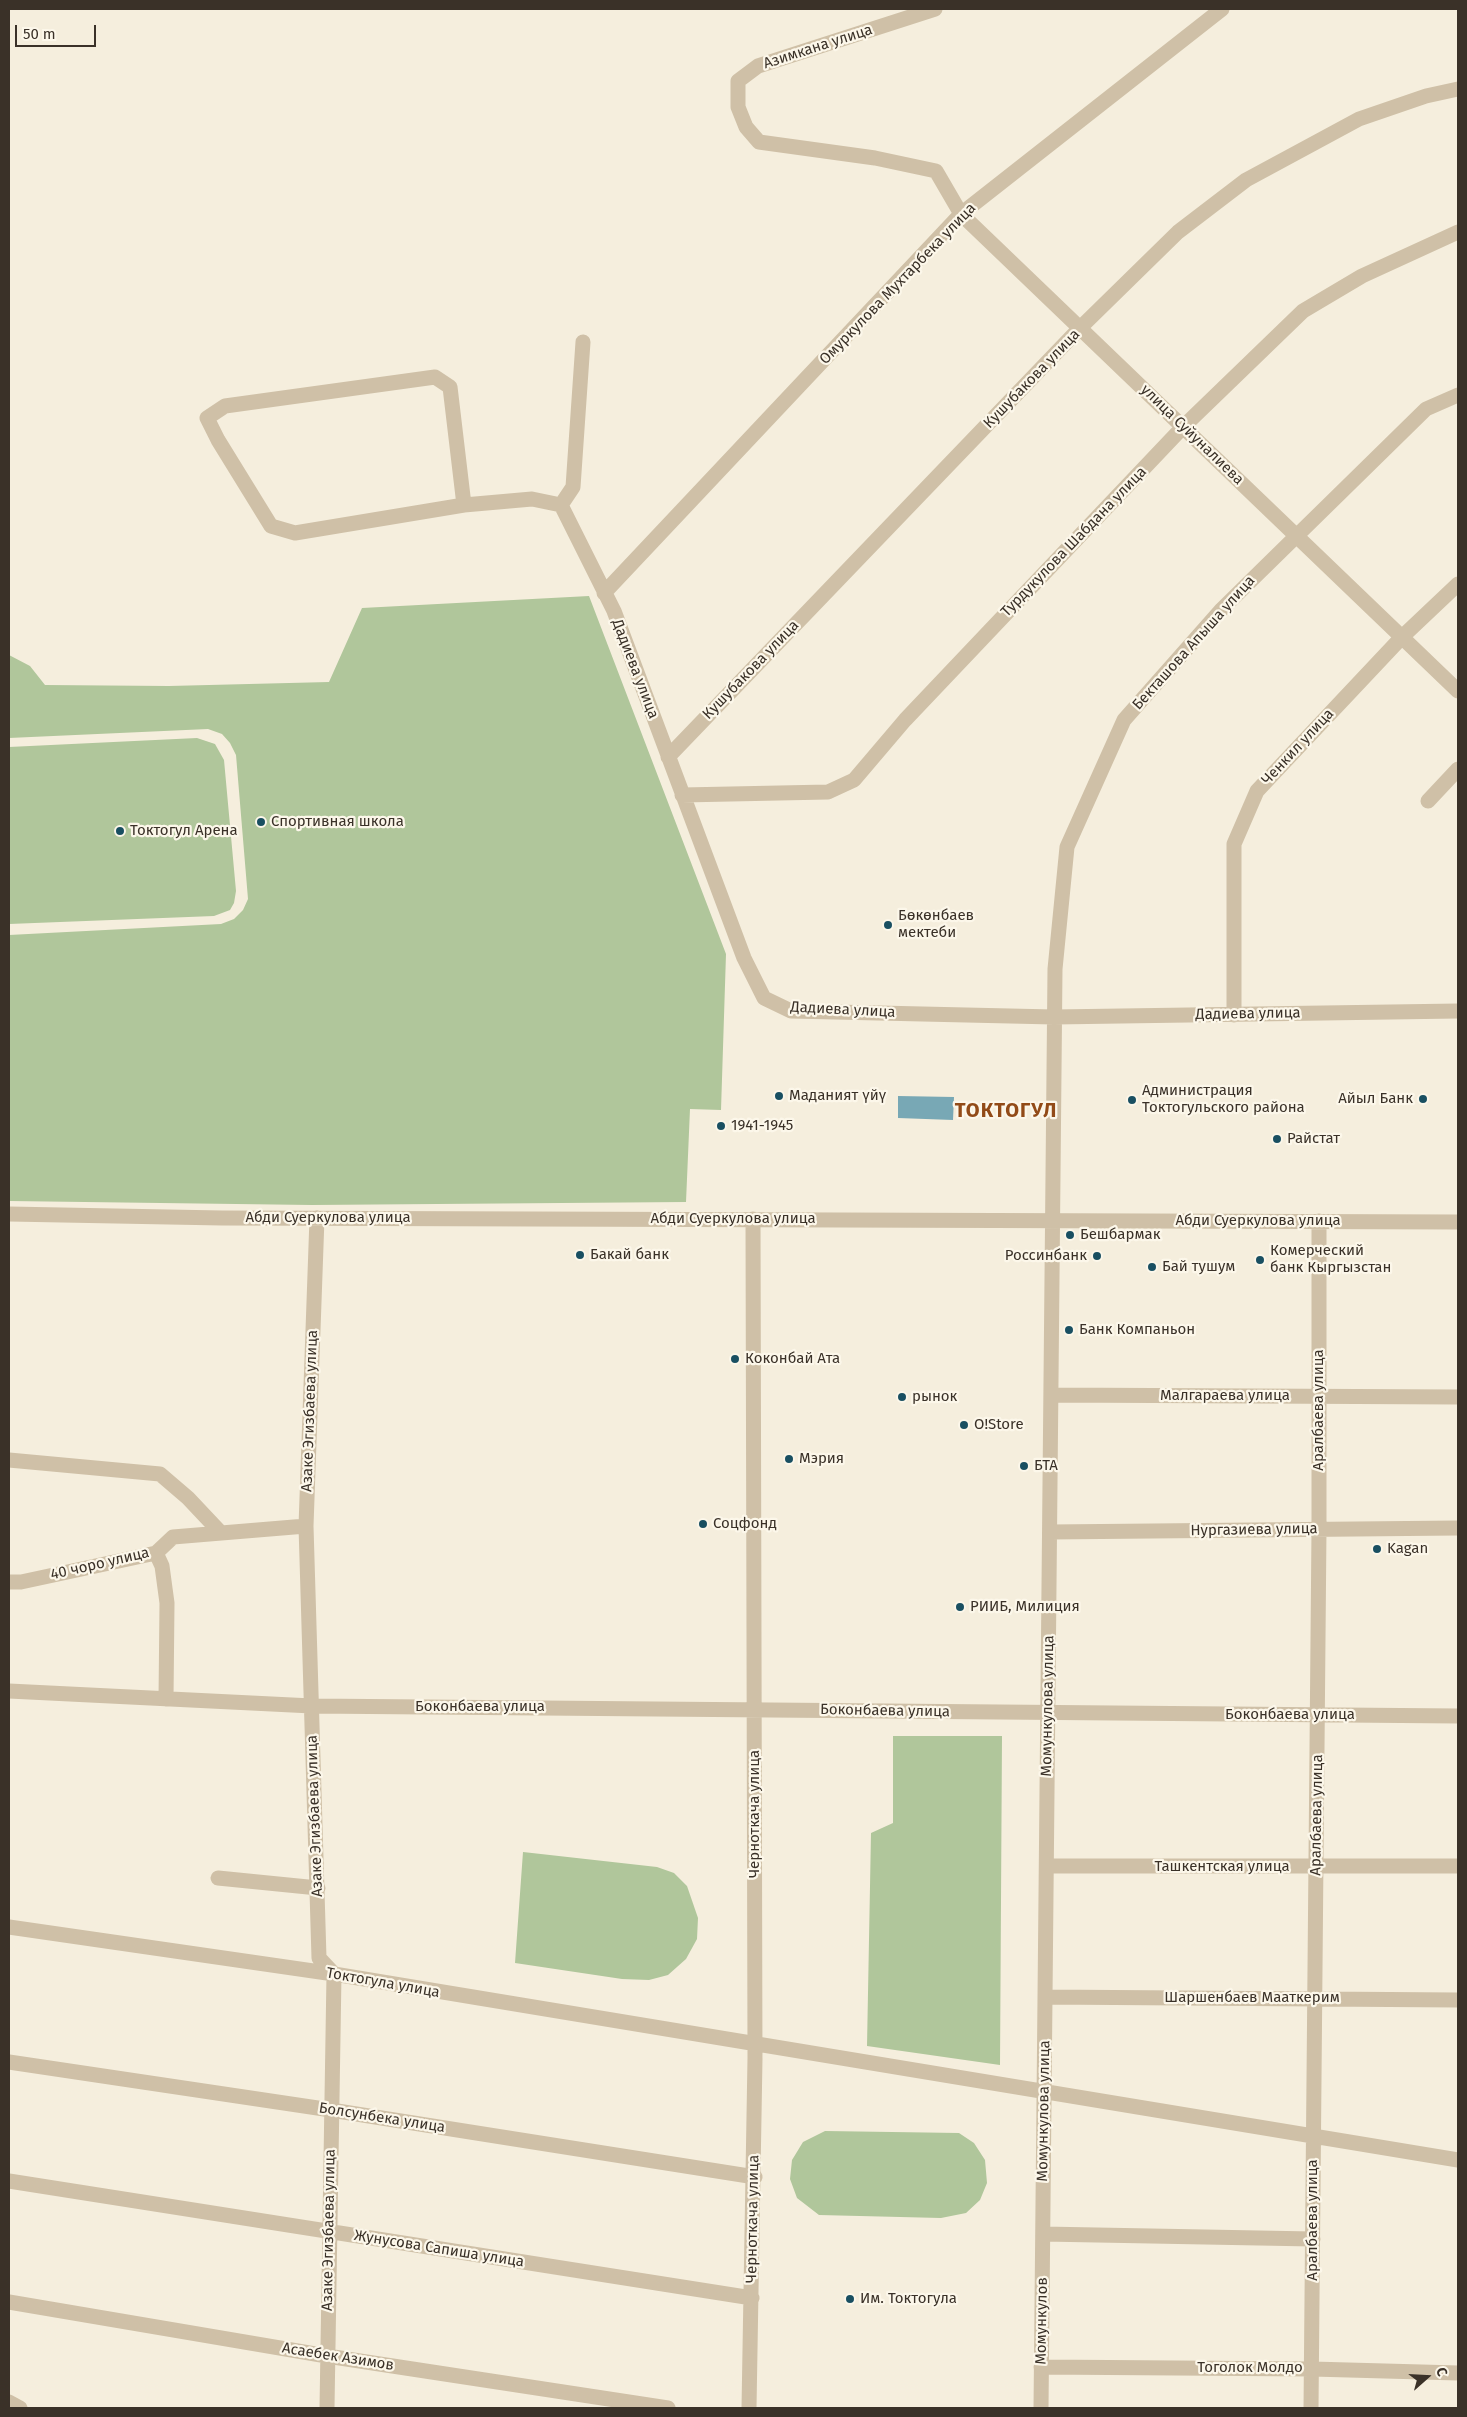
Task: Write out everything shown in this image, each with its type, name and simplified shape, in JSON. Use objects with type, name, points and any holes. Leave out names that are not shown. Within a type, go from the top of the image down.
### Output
[{"type":"street","name":"Азимкана улица","points":[[935,9],[758,66],[738,81],[738,107],[746,127],[759,142],[875,158],[936,171]]},
{"type":"street","name":"Омуркулова Мухтарбека улица","points":[[604,592],[962,214],[1222,9]]},
{"type":"street","name":"Кушубакова улица","points":[[668,757],[1080,328],[1178,232],[1246,180],[1358,120],[1426,96],[1458,89]]},
{"type":"street","name":"улица Суйуналиева","points":[[936,171],[962,214],[1458,691]]},
{"type":"street","name":"Турдукулова Шабдана улица","points":[[682,795],[828,792],[854,780],[905,720],[1183,427],[1303,311],[1362,276],[1458,232]]},
{"type":"street","points":[[464,505],[450,387],[435,377],[225,406],[207,418],[218,440],[271,526],[295,533],[464,505],[532,499],[561,505],[573,487],[583,342]]},
{"type":"street","name":"Бекташова Апыша улица","points":[[1055,968],[1067,847],[1124,720],[1222,609],[1426,409],[1458,395]]},
{"type":"street","name":"Дадиева улица","points":[[561,505],[604,592],[744,958],[764,998],[791,1011],[1054,1017],[1458,1011]]},
{"type":"street","name":"Ченкил улица","points":[[1234,1014],[1234,844],[1257,791],[1402,637],[1458,584]]},
{"type":"street","points":[[1428,801],[1458,769]]},
{"type":"street","name":"Момункулова улица","points":[[1043,2234],[1055,968]]},
{"type":"street","name":"Абди Суеркулова улица","points":[[9,1214],[317,1218],[1458,1222]]},
{"type":"street","name":"Азаке Эгизбаева улица","points":[[317,1218],[306,1526],[319,1958],[334,1974],[327,2408]]},
{"type":"street","name":"Черноткача улица","points":[[749,2408],[755,2177],[753,1219]]},
{"type":"street","name":"Аралбаева улица","points":[[1311,2408],[1318,1715],[1319,1221]]},
{"type":"street","name":"Малгараева улица","points":[[1051,1395],[1458,1397]]},
{"type":"street","points":[[9,1460],[160,1474],[188,1498],[221,1533]]},
{"type":"street","name":"40 чоро улица","points":[[9,1582],[21,1582],[156,1553],[173,1537],[306,1526]]},
{"type":"street","name":"Нургазиева улица","points":[[1050,1532],[1458,1528]]},
{"type":"street","points":[[156,1553],[162,1566],[167,1603],[166,1699]]},
{"type":"street","name":"Боконбаева улица","points":[[9,1691],[312,1706],[1458,1716]]},
{"type":"street","name":"Ташкентская улица","points":[[1047,1866],[1458,1866]]},
{"type":"street","points":[[218,1878],[318,1888]]},
{"type":"street","name":"Токтогула улица","points":[[9,1927],[334,1974],[1458,2160]]},
{"type":"street","name":"Шаршенбаев Мааткерим","points":[[1046,1997],[1458,2000]]},
{"type":"street","name":"Болсунбека улица","points":[[9,2062],[331,2110],[755,2177]]},
{"type":"street","name":"Жунусова Сапиша улица","points":[[9,2181],[752,2298]]},
{"type":"street","points":[[1043,2234],[1313,2239]]},
{"type":"street","name":"Момункулов","points":[[1041,2408],[1043,2234]]},
{"type":"street","name":"Асаебек Азимов","points":[[9,2302],[327,2356],[668,2408]]},
{"type":"street","name":"Тоголок Молдо","points":[[1041,2367],[1312,2368],[1458,2374]]},
{"type":"street","points":[[9,2402],[20,2408]]},
{"type":"green space","points":[[589,596],[726,954],[721,1110],[690,1109],[686,1202],[312,1205],[9,1201],[9,935],[221,924],[234,919],[243,910],[248,899],[236,755],[230,743],[222,734],[208,729],[9,738],[9,655],[30,666],[45,685],[169,686],[329,682],[362,608]]},
{"type":"green space","name":"Токтогул Арена","points":[[197,738],[215,744],[224,760],[236,891],[234,903],[230,910],[214,916],[9,924],[9,747]]},
{"type":"green space","points":[[893,1736],[1002,1736],[1000,2065],[867,2046],[871,1833],[893,1823]]},
{"type":"green space","points":[[523,1852],[657,1867],[674,1873],[687,1886],[698,1918],[697,1939],[686,1959],[668,1975],[649,1980],[622,1979],[515,1963]]},
{"type":"green space","points":[[825,2131],[959,2133],[974,2143],[985,2160],[987,2183],[980,2200],[966,2213],[941,2218],[819,2215],[797,2198],[790,2179],[792,2160],[803,2142]]},
{"type":"water","points":[[898,1096],[954,1097],[953,1120],[898,1118]]},
{"type":"place","name":"Спортивная школа","points":[[261,822]]},
{"type":"place","name":"Токтогул Арена","points":[[120,831]]},
{"type":"place","name":"Бөкөнбаев мектеби","points":[[888,925]]},
{"type":"place","name":"Маданият үйү","points":[[779,1096]]},
{"type":"place","name":"Айыл Банк","points":[[1423,1099]]},
{"type":"place","name":"Администрация Токтогульского района","points":[[1132,1100]]},
{"type":"place","name":"1941-1945","points":[[721,1126]]},
{"type":"place","name":"Райстат","points":[[1277,1139]]},
{"type":"place","name":"Бешбармак","points":[[1070,1235]]},
{"type":"place","name":"Бакай банк","points":[[580,1255]]},
{"type":"place","name":"Россинбанк","points":[[1097,1256]]},
{"type":"place","name":"Комерческий банк Кыргызстан","points":[[1260,1260]]},
{"type":"place","name":"Бай тушум","points":[[1152,1267]]},
{"type":"place","name":"Банк Компаньон","points":[[1069,1330]]},
{"type":"place","name":"Коконбай Ата","points":[[735,1359]]},
{"type":"place","name":"рынок","points":[[902,1397]]},
{"type":"place","name":"O!Store","points":[[964,1425]]},
{"type":"place","name":"Мэрия","points":[[789,1459]]},
{"type":"place","name":"БТА","points":[[1024,1466]]},
{"type":"place","name":"Соцфонд","points":[[703,1524]]},
{"type":"place","name":"Kagan","points":[[1377,1549]]},
{"type":"place","name":"РИИБ, Милиция","points":[[960,1607]]},
{"type":"place","name":"Им. Токтогула","points":[[850,2299]]},
{"type":"district","name":"ТОКТОГУЛ","points":[[1006,1111]]}]
